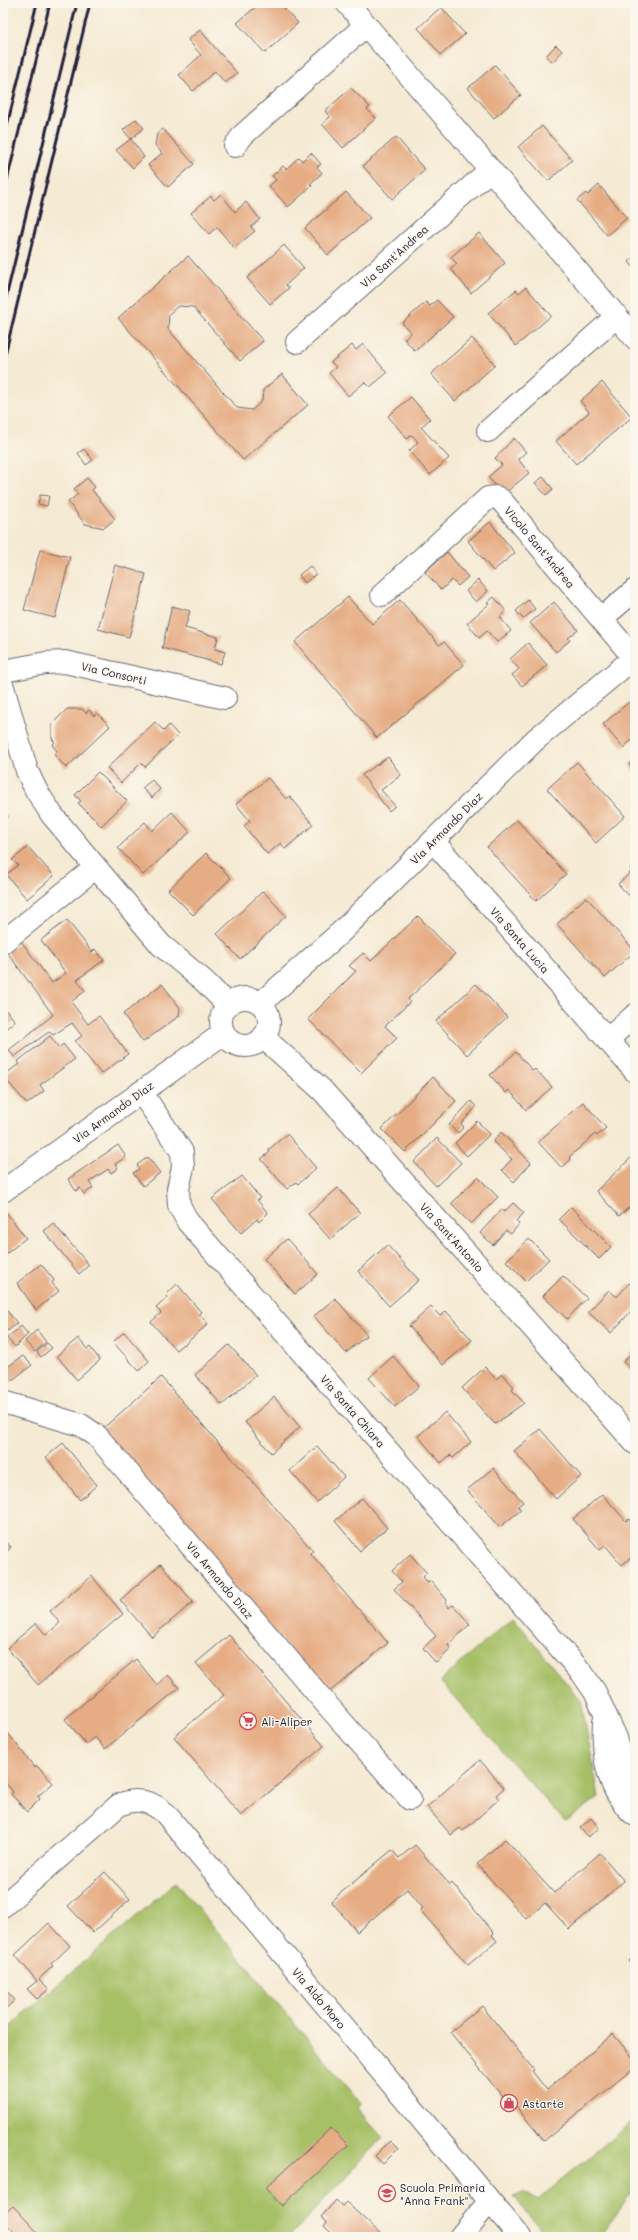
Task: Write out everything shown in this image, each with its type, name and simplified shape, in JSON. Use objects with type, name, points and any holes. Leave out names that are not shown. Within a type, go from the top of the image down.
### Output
[{"type":"street","points":[[347,3],[635,338]]},
{"type":"street","points":[[235,146],[244,135],[366,25]]},
{"type":"street","name":"Via Sant'Andrea","points":[[297,342],[490,170]]},
{"type":"street","points":[[488,431],[617,316]]},
{"type":"street","name":"Vicolo Sant'Andrea","points":[[382,595],[488,498],[496,497],[501,500],[634,658]]},
{"type":"street","points":[[608,613],[635,590]]},
{"type":"street","name":"Via Armando Diaz","points":[[261,1003],[340,933],[535,740],[634,658]]},
{"type":"street","name":"Via Consorti","points":[[3,671],[46,663],[65,662],[225,698]]},
{"type":"street","points":[[3,687],[18,744],[36,790],[52,815],[95,868],[161,944],[204,981],[228,1005]]},
{"type":"street","name":"Via Santa Lucia","points":[[433,841],[635,1071]]},
{"type":"street","points":[[3,942],[95,868]]},
{"type":"street","points":[[245,998],[261,1003],[266,1008],[268,1016],[268,1027],[263,1037],[254,1044],[242,1046],[232,1042],[224,1033],[221,1024],[223,1014],[228,1005],[236,1000],[245,998]]},
{"type":"street","points":[[607,1040],[635,1015]]},
{"type":"street","name":"Via Armando Diaz","points":[[3,1191],[224,1033]]},
{"type":"street","name":"Via Sant'Antonio","points":[[263,1037],[322,1090],[635,1443]]},
{"type":"street","name":"Via Santa Chiara","points":[[141,1092],[182,1152],[184,1167],[178,1189],[179,1205],[188,1222],[582,1673],[595,1692],[604,1715],[616,1738],[629,1784],[635,1798]]},
{"type":"street","name":"Via Armando Diaz","points":[[3,1402],[81,1425],[97,1436],[328,1706],[410,1799]]},
{"type":"street","name":"Via Santa Chiara","points":[[604,1715],[602,1742],[607,1768],[615,1790],[626,1807],[635,1815]]},
{"type":"street","name":"Via Aldo Moro","points":[[3,1906],[119,1805],[127,1801],[144,1800],[156,1805],[165,1813],[489,2202],[520,2237]]},
{"type":"street","points":[[460,2237],[489,2202]]},
{"type":"green space","points":[[513,1617],[581,1701],[599,1797],[565,1822],[440,1681]]},
{"type":"green space","points":[[176,1882],[361,2103],[357,2108],[383,2137],[289,2237],[18,2237],[3,2221],[3,2032]]},
{"type":"green space","points":[[635,2119],[635,2189],[599,2237],[547,2237],[514,2197],[525,2192],[538,2200]]},
{"type":"building","points":[[260,3],[279,3],[298,23],[265,53],[237,23]]},
{"type":"building","points":[[441,7],[465,34],[441,55],[418,28]]},
{"type":"building","points":[[200,30],[237,73],[225,83],[215,71],[193,91],[179,75],[201,55],[188,40]]},
{"type":"building","points":[[556,45],[562,51],[553,62],[546,56]]},
{"type":"building","points":[[495,65],[521,95],[494,118],[468,88]]},
{"type":"building","points":[[351,88],[370,107],[367,109],[376,118],[343,148],[322,124],[330,117],[325,111]]},
{"type":"building","points":[[136,119],[144,128],[131,139],[123,130]]},
{"type":"building","points":[[542,126],[572,160],[548,181],[518,147]]},
{"type":"building","points":[[163,129],[194,164],[168,187],[148,165],[162,153],[155,145],[157,134]]},
{"type":"building","points":[[396,137],[425,170],[392,199],[363,166]]},
{"type":"building","points":[[131,139],[144,157],[133,168],[116,150]]},
{"type":"building","points":[[311,153],[321,164],[317,167],[322,173],[310,184],[312,186],[288,207],[269,186],[276,180],[272,176],[283,166],[286,169],[299,157],[302,161]]},
{"type":"building","points":[[599,185],[627,218],[607,235],[577,200],[586,193],[588,195]]},
{"type":"building","points":[[346,192],[370,218],[328,255],[305,228]]},
{"type":"building","points":[[221,194],[235,212],[246,202],[260,219],[251,227],[255,231],[234,248],[217,227],[209,234],[191,213],[211,196],[214,200]]},
{"type":"building","points":[[479,233],[505,263],[471,293],[451,269],[457,264],[451,257]]},
{"type":"building","points":[[284,245],[304,268],[286,285],[289,288],[270,304],[247,278]]},
{"type":"building","points":[[188,256],[263,341],[240,361],[193,307],[178,306],[169,314],[168,329],[237,408],[252,410],[262,401],[263,390],[282,374],[308,405],[243,460],[118,318]]},
{"type":"building","points":[[635,256],[635,269],[629,262]]},
{"type":"building","points":[[526,287],[551,316],[516,346],[488,313],[516,290],[519,293]]},
{"type":"building","points":[[437,300],[453,317],[415,351],[404,339],[411,333],[402,323],[426,302],[430,306]]},
{"type":"building","points":[[472,338],[495,365],[455,401],[431,374]]},
{"type":"building","points":[[363,344],[387,373],[370,387],[365,382],[348,396],[329,373],[336,367],[331,362],[352,345],[356,350]]},
{"type":"building","points":[[602,382],[632,417],[576,464],[556,441],[589,412],[580,401]]},
{"type":"building","points":[[411,397],[430,419],[421,427],[449,458],[430,475],[409,451],[418,442],[412,435],[407,439],[388,416]]},
{"type":"building","points":[[514,438],[526,452],[518,459],[529,473],[503,495],[488,477],[502,465],[495,458]]},
{"type":"building","points":[[84,449],[93,460],[86,465],[78,453]]},
{"type":"building","points":[[543,477],[553,489],[546,495],[535,483]]},
{"type":"building","points":[[87,478],[95,487],[92,490],[115,519],[104,528],[85,524],[68,502],[78,494],[74,489]]},
{"type":"building","points":[[40,495],[49,496],[47,506],[38,504]]},
{"type":"building","points":[[490,522],[515,553],[493,571],[468,541]]},
{"type":"building","points":[[40,550],[70,557],[55,618],[24,610]]},
{"type":"building","points":[[447,552],[468,577],[458,586],[452,580],[441,590],[425,572]]},
{"type":"building","points":[[115,565],[146,574],[129,637],[98,629]]},
{"type":"building","points":[[310,566],[316,574],[305,583],[299,575]]},
{"type":"building","points":[[478,580],[488,591],[476,602],[466,591]]},
{"type":"building","points":[[348,597],[372,624],[400,600],[439,645],[444,642],[464,665],[377,738],[295,642]]},
{"type":"building","points":[[494,597],[506,611],[500,617],[511,631],[497,642],[487,631],[479,638],[467,623],[489,604],[487,603]]},
{"type":"building","points":[[528,600],[535,609],[523,619],[516,611]]},
{"type":"building","points":[[554,602],[578,630],[568,638],[570,640],[556,652],[530,623]]},
{"type":"building","points":[[172,606],[190,611],[185,628],[218,637],[215,649],[225,652],[221,664],[162,648]]},
{"type":"building","points":[[528,643],[547,665],[522,686],[512,675],[519,669],[510,659]]},
{"type":"building","points":[[629,702],[635,709],[635,737],[623,748],[603,724]]},
{"type":"building","points":[[67,709],[82,709],[86,713],[89,710],[94,716],[97,713],[110,726],[66,768],[54,754],[57,751],[52,745],[55,742],[52,739],[52,724]]},
{"type":"building","points":[[155,722],[164,731],[169,725],[178,735],[145,767],[141,763],[121,783],[107,768]]},
{"type":"building","points":[[388,757],[401,775],[381,790],[395,806],[389,811],[362,775]]},
{"type":"building","points":[[635,761],[635,774],[629,764]]},
{"type":"building","points":[[577,762],[625,816],[596,843],[547,789]]},
{"type":"building","points":[[98,772],[127,801],[101,826],[78,803],[81,801],[75,795]]},
{"type":"building","points":[[268,778],[286,799],[290,796],[313,825],[285,849],[281,843],[267,854],[244,826],[250,821],[236,804]]},
{"type":"building","points":[[152,780],[160,789],[152,798],[142,788]]},
{"type":"building","points":[[3,810],[8,817],[3,820]]},
{"type":"building","points":[[172,812],[190,832],[143,875],[118,848],[145,822],[152,831]]},
{"type":"building","points":[[517,820],[566,874],[536,901],[487,847]]},
{"type":"building","points":[[28,847],[54,876],[27,899],[6,875],[18,865],[12,860]]},
{"type":"building","points":[[206,853],[231,878],[193,915],[168,890]]},
{"type":"building","points":[[635,864],[635,902],[618,884],[632,871],[630,869]]},
{"type":"building","points":[[263,891],[286,916],[240,959],[217,934]]},
{"type":"building","points":[[586,897],[635,951],[605,978],[557,924]]},
{"type":"building","points":[[418,916],[455,954],[408,999],[410,1002],[385,1026],[397,1038],[361,1073],[308,1019],[356,971],[349,966],[363,953],[371,961]]},
{"type":"building","points":[[67,920],[92,952],[95,949],[104,960],[77,980],[85,991],[71,1002],[88,1024],[99,1016],[128,1054],[101,1074],[75,1041],[82,1036],[72,1023],[53,1035],[50,1031],[14,1057],[9,1050],[53,1015],[7,952],[21,941],[52,983],[66,973],[41,940]]},
{"type":"building","points":[[162,984],[180,1008],[179,1016],[143,1042],[123,1014]]},
{"type":"building","points":[[476,984],[507,1017],[467,1055],[436,1021]]},
{"type":"building","points":[[3,1007],[15,1021],[3,1031]]},
{"type":"building","points":[[50,1036],[59,1048],[63,1044],[75,1059],[40,1085],[44,1091],[27,1104],[3,1076],[19,1064],[17,1062]]},
{"type":"building","points":[[516,1052],[533,1071],[535,1069],[552,1087],[526,1110],[509,1090],[506,1093],[490,1075]]},
{"type":"building","points":[[433,1077],[456,1101],[405,1152],[382,1129]]},
{"type":"building","points":[[471,1101],[476,1107],[461,1124],[464,1127],[458,1133],[449,1125]]},
{"type":"building","points":[[583,1102],[606,1128],[597,1136],[595,1134],[569,1157],[571,1159],[562,1168],[538,1142]]},
{"type":"building","points":[[477,1121],[490,1134],[467,1156],[455,1143]]},
{"type":"building","points":[[501,1132],[531,1163],[514,1182],[502,1170],[512,1159],[493,1142]]},
{"type":"building","points":[[287,1134],[316,1168],[298,1184],[296,1182],[287,1189],[261,1159],[270,1152],[268,1150]]},
{"type":"building","points":[[437,1138],[461,1163],[436,1186],[414,1162]]},
{"type":"building","points":[[118,1145],[126,1157],[115,1164],[118,1168],[111,1173],[108,1169],[89,1182],[93,1188],[84,1194],[80,1188],[76,1191],[68,1179]]},
{"type":"building","points":[[633,1156],[635,1158],[635,1202],[619,1216],[596,1191]]},
{"type":"building","points":[[148,1157],[160,1173],[143,1186],[133,1173],[139,1169],[137,1165]]},
{"type":"building","points":[[242,1176],[260,1198],[257,1200],[268,1213],[259,1222],[257,1219],[241,1233],[212,1199]]},
{"type":"building","points":[[478,1177],[498,1197],[471,1224],[451,1204]]},
{"type":"building","points":[[338,1188],[360,1213],[330,1239],[308,1214]]},
{"type":"building","points":[[513,1203],[524,1213],[516,1221],[519,1224],[511,1234],[506,1230],[493,1245],[480,1233],[502,1209],[505,1211]]},
{"type":"building","points":[[571,1207],[611,1247],[599,1259],[559,1219]]},
{"type":"building","points":[[6,1212],[26,1238],[3,1256],[3,1215]]},
{"type":"building","points":[[53,1223],[89,1265],[79,1274],[44,1231]]},
{"type":"building","points":[[287,1239],[318,1274],[295,1294],[264,1259]]},
{"type":"building","points":[[529,1239],[549,1259],[526,1281],[506,1261]]},
{"type":"building","points":[[387,1245],[419,1280],[389,1306],[358,1271]]},
{"type":"building","points":[[41,1264],[54,1280],[52,1283],[59,1291],[36,1310],[17,1283]]},
{"type":"building","points":[[563,1276],[587,1298],[567,1319],[543,1296]]},
{"type":"building","points":[[629,1283],[635,1288],[635,1307],[611,1333],[588,1312],[609,1290],[617,1297]]},
{"type":"building","points":[[177,1284],[201,1312],[199,1314],[208,1324],[176,1350],[151,1322],[161,1313],[156,1308],[168,1297],[166,1295]]},
{"type":"building","points":[[335,1298],[367,1335],[346,1353],[314,1316]]},
{"type":"building","points":[[3,1306],[17,1323],[8,1331],[6,1329],[3,1331]]},
{"type":"building","points":[[431,1307],[440,1316],[446,1311],[472,1340],[443,1365],[409,1326]]},
{"type":"building","points":[[21,1326],[28,1334],[15,1347],[7,1338]]},
{"type":"building","points":[[37,1330],[46,1342],[35,1352],[25,1341]]},
{"type":"building","points":[[124,1332],[149,1361],[139,1371],[113,1342]]},
{"type":"building","points":[[78,1338],[87,1349],[90,1347],[100,1360],[77,1380],[57,1356]]},
{"type":"building","points":[[47,1343],[52,1348],[41,1357],[37,1352]]},
{"type":"building","points":[[229,1345],[256,1375],[222,1405],[195,1375]]},
{"type":"building","points":[[635,1349],[635,1373],[623,1362]]},
{"type":"building","points":[[23,1356],[32,1365],[3,1387],[3,1370]]},
{"type":"building","points":[[393,1356],[419,1386],[395,1407],[369,1378]]},
{"type":"building","points":[[485,1367],[496,1379],[502,1374],[514,1387],[512,1390],[524,1403],[495,1424],[462,1388]]},
{"type":"building","points":[[161,1377],[313,1551],[310,1553],[388,1643],[327,1694],[100,1431]]},
{"type":"building","points":[[274,1397],[300,1427],[271,1453],[245,1422]]},
{"type":"building","points":[[445,1412],[471,1442],[453,1458],[450,1455],[441,1463],[418,1436]]},
{"type":"building","points":[[540,1429],[581,1476],[556,1499],[514,1451]]},
{"type":"building","points":[[63,1443],[97,1485],[80,1500],[46,1457]]},
{"type":"building","points":[[317,1446],[344,1477],[317,1502],[290,1471]]},
{"type":"building","points":[[493,1468],[523,1502],[518,1506],[521,1510],[500,1527],[467,1490]]},
{"type":"building","points":[[602,1494],[626,1521],[629,1519],[635,1526],[635,1554],[622,1565],[605,1545],[600,1550],[573,1519]]},
{"type":"building","points":[[362,1498],[387,1528],[360,1551],[335,1521]]},
{"type":"building","points":[[3,1540],[11,1547],[3,1556]]},
{"type":"building","points":[[410,1554],[427,1573],[423,1577],[428,1583],[431,1581],[447,1600],[445,1603],[449,1608],[453,1605],[470,1624],[448,1645],[451,1649],[436,1663],[423,1648],[436,1636],[394,1589],[402,1582],[392,1571]]},
{"type":"building","points":[[161,1564],[193,1602],[152,1637],[120,1600]]},
{"type":"building","points":[[92,1576],[123,1614],[38,1685],[7,1648],[36,1623],[46,1635],[60,1623],[50,1611]]},
{"type":"building","name":"Alì-Aliper","points":[[229,1635],[324,1746],[241,1816],[174,1737],[224,1695],[196,1663]]},
{"type":"building","points":[[136,1659],[157,1685],[168,1675],[179,1688],[105,1749],[95,1737],[86,1744],[65,1719]]},
{"type":"building","points":[[4,1728],[35,1768],[37,1766],[53,1783],[38,1796],[40,1799],[27,1812],[11,1794],[13,1792],[3,1780]]},
{"type":"building","points":[[480,1760],[504,1788],[496,1795],[499,1799],[463,1831],[460,1828],[451,1835],[427,1807]]},
{"type":"building","points":[[591,1818],[599,1828],[588,1837],[580,1828]]},
{"type":"building","points":[[505,1839],[554,1893],[600,1853],[624,1881],[569,1929],[545,1903],[526,1919],[477,1864]]},
{"type":"building","points":[[415,1845],[450,1885],[452,1883],[494,1933],[492,1935],[497,1941],[468,1965],[420,1910],[423,1908],[407,1889],[357,1932],[331,1901],[392,1850],[399,1858]]},
{"type":"building","points":[[105,1872],[130,1899],[93,1933],[68,1906]]},
{"type":"building","points":[[49,1923],[70,1946],[51,1964],[53,1966],[39,1979],[49,1989],[37,1999],[27,1989],[37,1981],[15,1955]]},
{"type":"building","points":[[635,1955],[635,1968],[629,1961]]},
{"type":"building","points":[[3,1987],[15,2000],[3,2011]]},
{"type":"building","points":[[482,2006],[534,2070],[532,2071],[547,2090],[613,2034],[635,2060],[635,2067],[544,2141],[505,2093],[502,2096],[450,2032]]},
{"type":"building","points":[[331,2128],[348,2145],[282,2206],[265,2188]]},
{"type":"building","points":[[390,2141],[398,2149],[383,2164],[375,2156]]},
{"type":"building","points":[[336,2200],[342,2206],[346,2202],[384,2237],[335,2237],[324,2226],[327,2222],[321,2217]]},
{"type":"building","points":[[13,2206],[42,2237],[19,2237],[3,2220],[3,2215]]},
{"type":"railway","points":[[3,142],[37,3]]},
{"type":"railway","points":[[3,197],[50,3]]},
{"type":"railway","points":[[3,310],[77,3]]},
{"type":"railway","points":[[3,363],[90,3]]},
{"type":"place","name":"Alì-Aliper","points":[[248,1721]]},
{"type":"place","name":"Astarte","points":[[509,2103]]},
{"type":"place","name":"Scuola Primaria \"Anna Frank\"","points":[[387,2193]]}]
